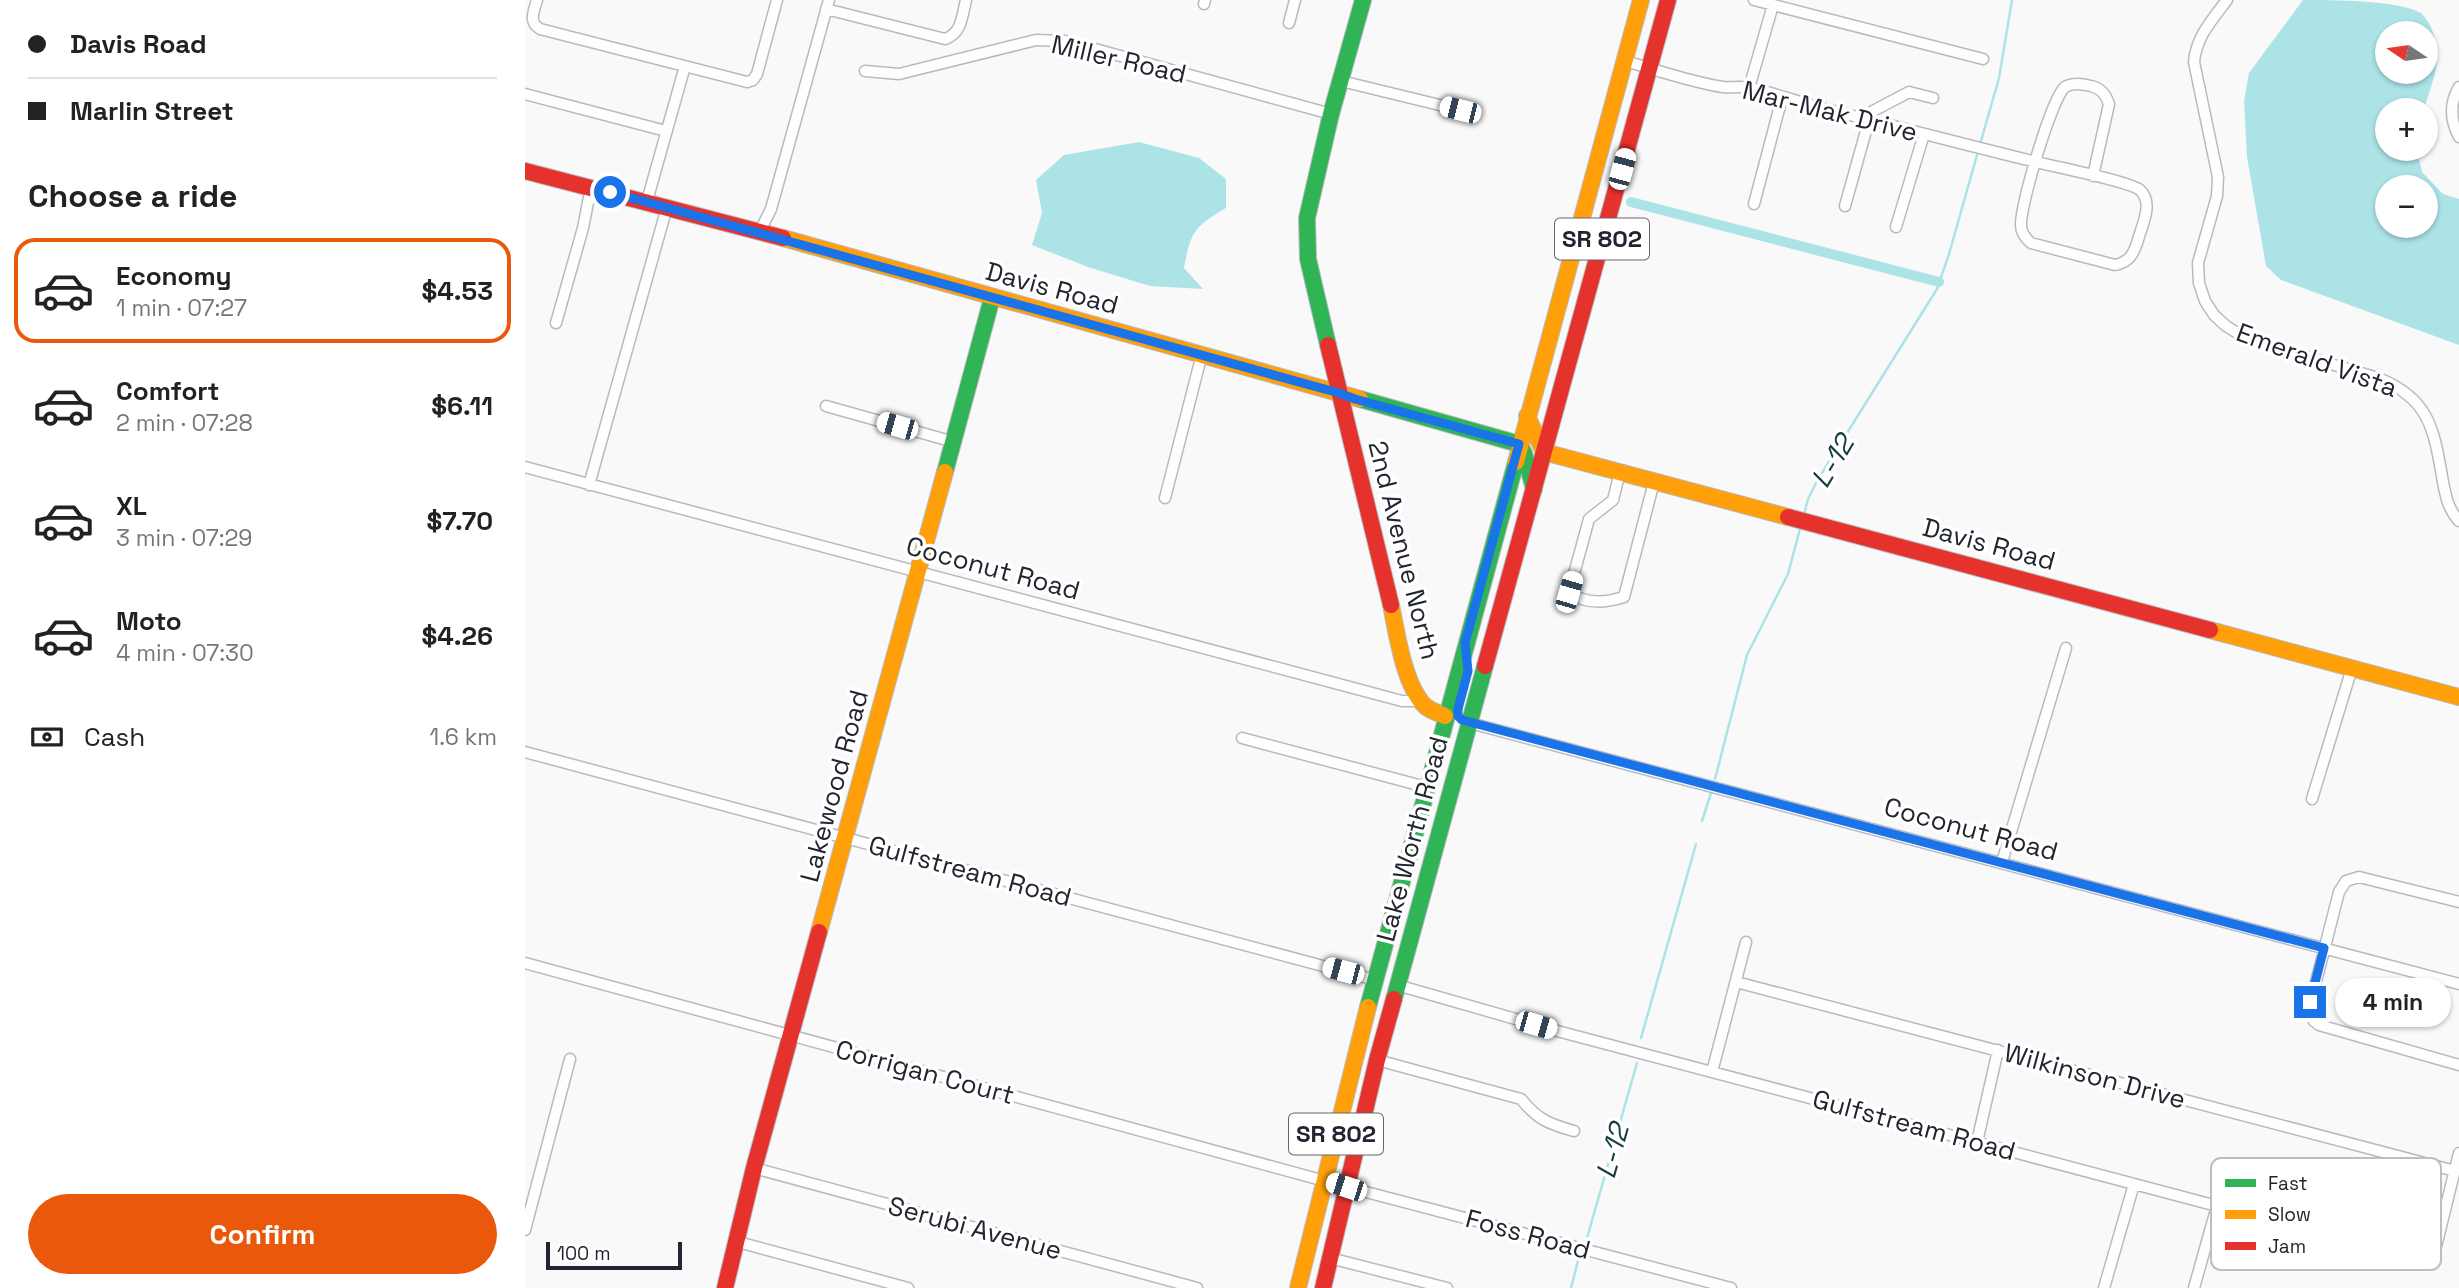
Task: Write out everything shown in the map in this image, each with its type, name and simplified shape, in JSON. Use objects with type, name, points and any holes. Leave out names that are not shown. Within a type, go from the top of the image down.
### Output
[{"type":"street","points":[[537,0],[532,20],[534,26],[540,29],[747,82],[753,80],[757,74],[777,0]]},
{"type":"street","points":[[764,235],[772,223],[771,209],[827,4],[945,39],[953,36],[959,28],[966,0]]},
{"type":"street","points":[[1289,23],[1295,0]]},
{"type":"street","name":"2nd Avenue North","points":[[1363,0],[1331,114],[1307,218],[1306,237],[1308,259],[1399,640],[1414,688],[1421,701]]},
{"type":"street","name":"Lake Worth Road","points":[[1298,1288],[1374,980],[1641,0]]},
{"type":"street","name":"Lake Worth Road","points":[[1322,1288],[1397,985],[1668,0]]},
{"type":"street","points":[[1754,0],[1983,59]]},
{"type":"street","name":"Emerald Vista","points":[[2227,0],[2195,48],[2194,62],[2218,177],[2217,196],[2198,263],[2199,283],[2205,301],[2225,326],[2247,339],[2378,378],[2410,395],[2430,423],[2448,506],[2459,521]]},
{"type":"street","points":[[1749,88],[1773,5]]},
{"type":"street","name":"Miller Road","points":[[865,71],[899,74],[1036,40],[1066,41],[1331,114]]},
{"type":"street","name":"Mar-Mak Drive","points":[[1625,61],[1723,87],[1749,88],[2137,188],[2142,192],[2147,205],[2132,256],[2115,265],[2031,243],[2022,233],[2021,220],[2035,162]]},
{"type":"street","points":[[647,201],[685,66]]},
{"type":"street","points":[[1341,80],[1460,110]]},
{"type":"street","points":[[2035,162],[2060,93],[2070,85],[2092,86],[2103,92],[2109,104],[2093,176]]},
{"type":"street","points":[[2459,87],[2452,102],[2451,118],[2459,137]]},
{"type":"street","points":[[1845,206],[1869,120],[1874,111],[1909,92],[1933,98]]},
{"type":"street","points":[[525,94],[666,131]]},
{"type":"street","points":[[1754,204],[1782,98]]},
{"type":"street","points":[[1896,227],[1924,134]]},
{"type":"street","name":"Davis Road","points":[[525,171],[647,201],[1519,444]]},
{"type":"street","points":[[556,323],[583,228],[591,187]]},
{"type":"street","points":[[589,485],[667,207]]},
{"type":"street","name":"Lakewood Road","points":[[725,1288],[754,1168],[992,298]]},
{"type":"street","points":[[1165,498],[1202,354]]},
{"type":"street","points":[[826,406],[954,442]]},
{"type":"street","points":[[1527,416],[1544,452]]},
{"type":"street","points":[[1519,444],[1534,489]]},
{"type":"street","name":"Davis Road","points":[[1544,452],[1803,519],[2459,697]]},
{"type":"street","name":"Coconut Road","points":[[525,467],[1402,701],[1421,701],[1428,709],[1445,716]]},
{"type":"street","points":[[1620,472],[1613,500],[1589,519],[1569,592],[1579,600],[1613,600],[1624,597],[1654,482]]},
{"type":"street","points":[[1465,643],[1468,671],[1458,716],[1470,723]]},
{"type":"street","points":[[2002,862],[2066,648]]},
{"type":"street","points":[[2312,799],[2352,668]]},
{"type":"street","points":[[1445,716],[1456,730],[1448,769],[1452,789]]},
{"type":"street","name":"Coconut Road","points":[[1470,723],[2459,984]]},
{"type":"street","points":[[1242,738],[1426,787]]},
{"type":"street","name":"Gulfstream Road","points":[[525,752],[1374,980]]},
{"type":"street","points":[[2459,902],[2359,877],[2346,881],[2339,892],[2310,1002],[2311,1015],[2319,1025],[2459,1065]]},
{"type":"street","points":[[1394,909],[1399,912],[1401,919],[1388,966],[1390,977],[1397,985]]},
{"type":"street","points":[[1712,1072],[1747,942]]},
{"type":"street","name":"Corrigan Court","points":[[525,963],[1326,1180]]},
{"type":"street","points":[[1374,980],[1381,1001],[1370,1046],[1377,1060],[1521,1100],[1547,1124],[1574,1131]]},
{"type":"street","name":"Wilkinson Drive","points":[[1736,982],[2406,1158]]},
{"type":"street","name":"Gulfstream Road","points":[[1397,985],[1562,1032],[2211,1204]]},
{"type":"street","points":[[1977,1142],[1998,1050]]},
{"type":"street","points":[[525,1230],[570,1059]]},
{"type":"street","points":[[2455,1171],[2459,1153]]},
{"type":"street","name":"Wilkinson Drive","points":[[2441,1167],[2455,1171]]},
{"type":"street","name":"Serubi Avenue","points":[[754,1168],[1197,1288]]},
{"type":"street","name":"Gulfstream Road","points":[[2441,1227],[2455,1171]]},
{"type":"street","name":"Foss Road","points":[[1326,1180],[1731,1288]]},
{"type":"street","points":[[2104,1288],[2134,1184]]},
{"type":"street","points":[[2194,1288],[2211,1227]]},
{"type":"street","points":[[738,1242],[908,1288]]},
{"type":"street","points":[[1330,1258],[1447,1288]]},
{"type":"water","points":[[2303,0],[2397,5],[2421,13],[2425,17],[2427,21],[2375,21],[2375,84],[2432,84],[2428,98],[2375,98],[2375,161],[2420,161],[2425,175],[2375,175],[2375,238],[2438,238],[2438,189],[2443,194],[2459,199],[2459,345],[2281,280],[2266,266],[2247,157],[2244,101],[2249,73]]},
{"type":"water","points":[[1139,142],[1199,158],[1226,179],[1226,208],[1196,231],[1184,268],[1203,289],[1150,286],[1088,267],[1032,245],[1042,213],[1036,180],[1064,155]]},
{"type":"waterway","name":"L-12","points":[[1981,141],[1999,78],[2012,0]]},
{"type":"waterway","name":"L-12","points":[[1804,515],[1817,481],[1937,289],[1977,155]]},
{"type":"waterway","points":[[1631,202],[1939,282]]},
{"type":"waterway","name":"L-12","points":[[1715,779],[1747,655],[1788,574],[1801,525]]},
{"type":"waterway","name":"L-12","points":[[1702,821],[1711,793]]},
{"type":"waterway","name":"L-12","points":[[1641,1038],[1696,844]]},
{"type":"waterway","name":"L-12","points":[[1587,1238],[1637,1063]]},
{"type":"waterway","name":"L-12","points":[[1571,1288],[1578,1261]]},
{"type":"traffic: fast","points":[[1328,345],[1308,259],[1307,218],[1331,114],[1363,0]]},
{"type":"traffic: fast","points":[[945,472],[992,298]]},
{"type":"traffic: fast","points":[[1360,399],[1519,444],[1534,489]]},
{"type":"traffic: fast","points":[[1368,1007],[1516,462]]},
{"type":"traffic: fast","points":[[1394,999],[1485,666]]},
{"type":"traffic: slow","points":[[1516,462],[1641,0]]},
{"type":"traffic: slow","points":[[783,238],[1360,399]]},
{"type":"traffic: slow","points":[[1527,416],[1544,452],[1788,517]]},
{"type":"traffic: slow","points":[[819,932],[945,472]]},
{"type":"traffic: slow","points":[[1391,605],[1402,659],[1412,685],[1425,706],[1445,716]]},
{"type":"traffic: slow","points":[[2210,630],[2459,697]]},
{"type":"traffic: slow","points":[[1298,1288],[1368,1007]]},
{"type":"traffic: jam","points":[[1485,666],[1668,0]]},
{"type":"traffic: jam","points":[[525,171],[783,238]]},
{"type":"traffic: jam","points":[[1328,345],[1391,605]]},
{"type":"traffic: jam","points":[[1788,517],[2210,630]]},
{"type":"traffic: jam","points":[[725,1288],[754,1168],[819,932]]},
{"type":"traffic: jam","points":[[1323,1288],[1394,999]]},
{"type":"route","points":[[610,192],[1519,444],[1465,643],[1468,671],[1458,709],[1458,716],[1462,720],[2324,948],[2310,1002]]}]
